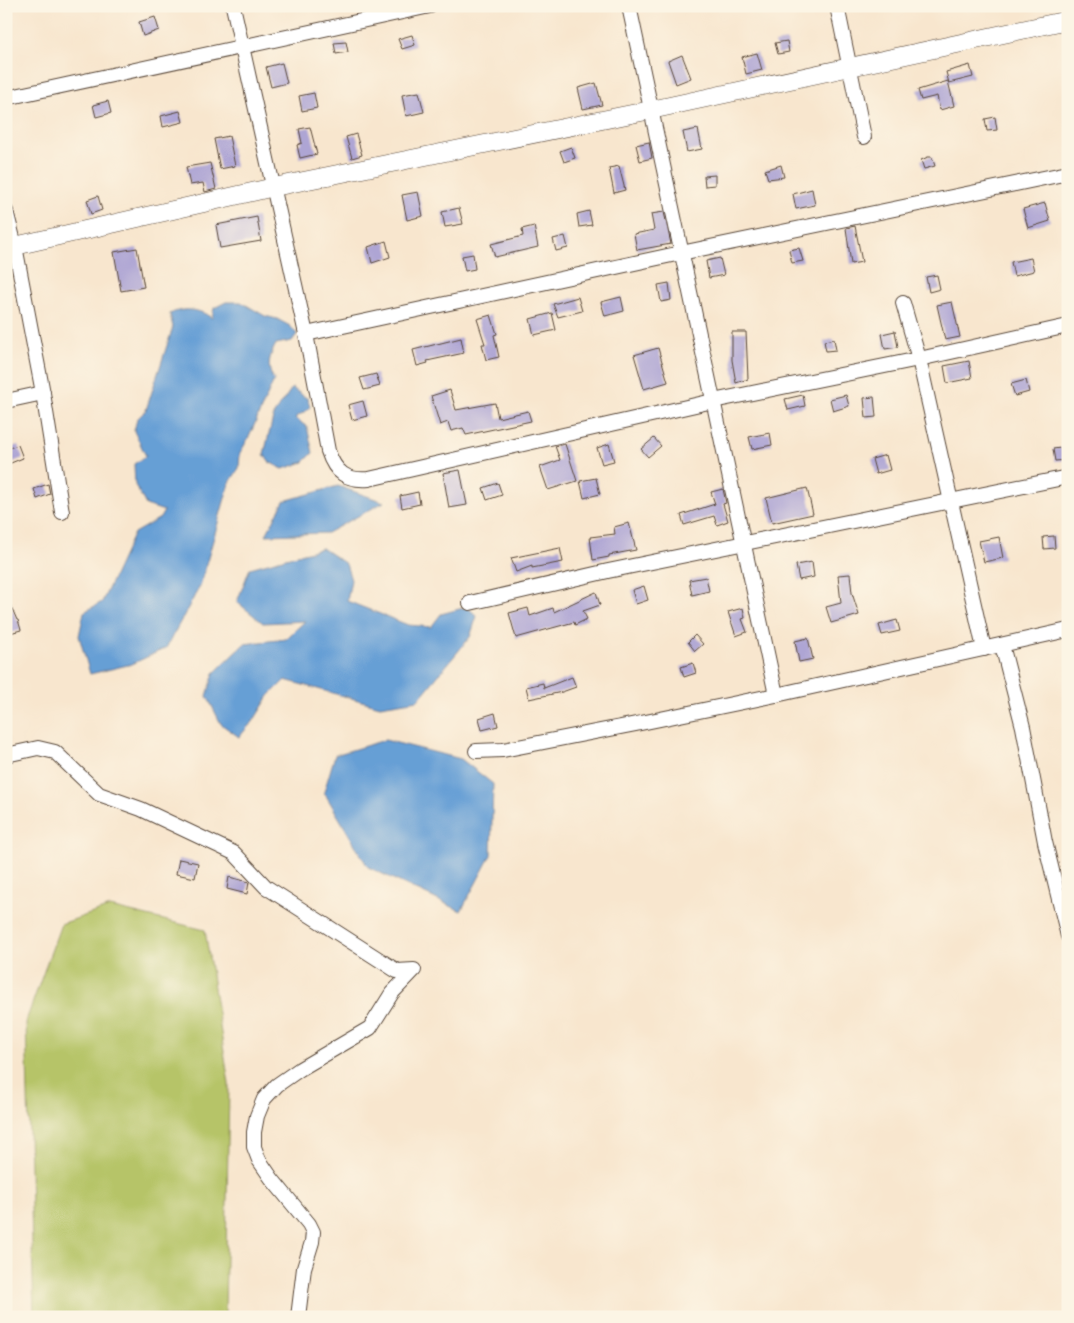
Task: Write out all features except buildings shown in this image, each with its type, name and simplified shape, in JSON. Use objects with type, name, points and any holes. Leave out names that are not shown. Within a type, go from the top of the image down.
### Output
[{"type":"street","points":[[233,6],[306,334],[331,462],[347,477],[358,480],[370,479],[713,401],[1068,326]]},
{"type":"street","points":[[6,98],[430,6]]},
{"type":"street","points":[[629,6],[776,695]]},
{"type":"street","points":[[837,6],[864,138]]},
{"type":"street","points":[[10,247],[274,186],[651,110],[1068,20]]},
{"type":"street","points":[[306,334],[681,253],[1068,173]]},
{"type":"street","points":[[6,211],[10,247],[43,393],[62,512]]},
{"type":"street","points":[[903,303],[919,359],[984,649]]},
{"type":"street","points":[[6,401],[43,393]]},
{"type":"street","points":[[470,602],[608,571],[1068,477]]},
{"type":"street","points":[[476,751],[503,750],[776,695],[1068,630]]},
{"type":"street","points":[[1002,645],[1023,727],[1045,842],[1068,936]]},
{"type":"street","points":[[6,755],[38,748],[55,752],[100,794],[141,809],[234,852],[266,887],[397,971],[414,970],[392,993],[370,1028],[300,1069],[277,1085],[264,1099],[257,1116],[254,1147],[259,1160],[309,1224],[313,1232],[304,1268],[298,1317]]},
{"type":"green space","points":[[110,907],[205,930],[229,1084],[225,1317],[34,1317],[26,1021],[61,924]]},
{"type":"water","points":[[226,302],[241,302],[265,316],[277,319],[290,326],[297,334],[292,341],[276,344],[272,353],[269,366],[274,380],[240,453],[239,468],[229,484],[200,586],[166,648],[132,664],[90,674],[79,636],[84,612],[102,602],[134,533],[160,518],[164,511],[146,505],[135,485],[134,464],[146,456],[134,431],[137,419],[146,410],[173,327],[170,314],[180,310],[191,310],[212,318],[214,308]]},
{"type":"water","points":[[292,388],[308,399],[310,408],[295,418],[307,427],[313,453],[304,462],[283,469],[269,462],[264,454],[274,414]]},
{"type":"water","points":[[338,486],[384,502],[327,533],[266,535],[284,501]]},
{"type":"water","points":[[322,548],[346,564],[351,580],[347,601],[408,625],[431,627],[441,614],[467,607],[477,616],[470,637],[418,700],[380,706],[285,680],[269,696],[254,720],[239,737],[221,724],[207,696],[214,673],[244,644],[286,639],[305,621],[263,623],[237,602],[250,568]]},
{"type":"water","points":[[385,740],[461,759],[493,784],[491,855],[461,911],[368,867],[324,792],[335,755]]}]
